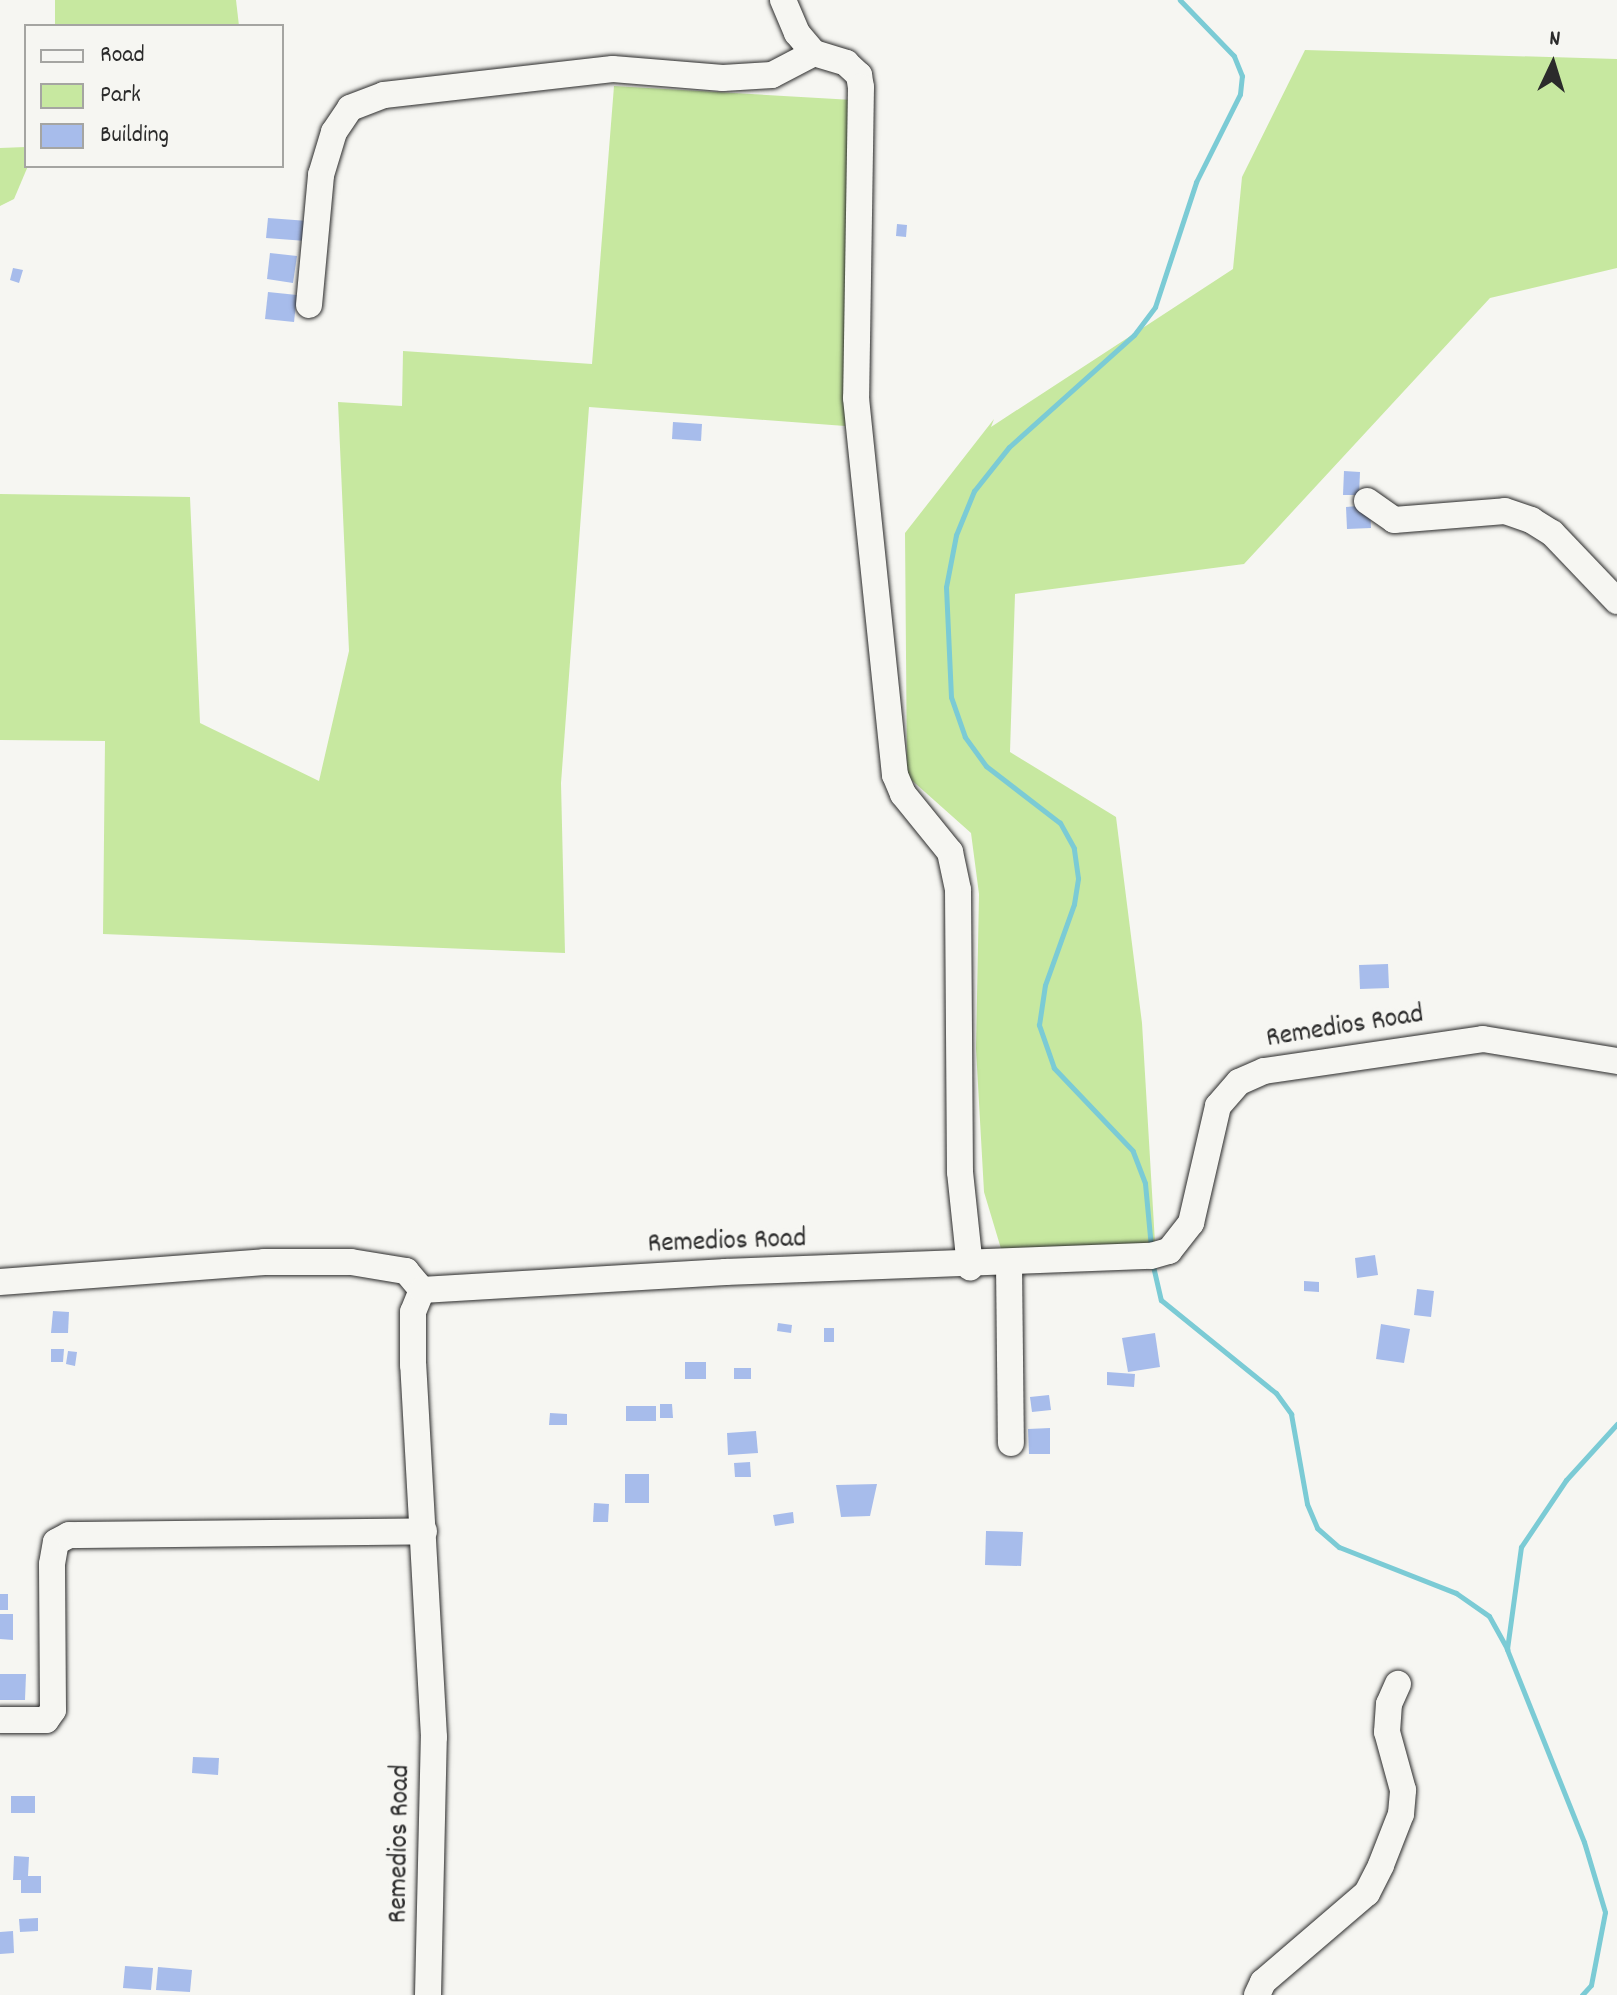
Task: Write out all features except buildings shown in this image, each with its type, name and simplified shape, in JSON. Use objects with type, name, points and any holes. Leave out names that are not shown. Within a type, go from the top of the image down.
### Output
[{"type":"street","points":[[783,0],[797,33],[814,53],[846,63],[859,75],[861,87],[856,398],[895,775],[903,794],[950,852],[958,890],[960,1172],[970,1267]]},
{"type":"street","points":[[309,305],[321,175],[334,132],[350,108],[384,95],[613,69],[723,78],[772,75],[814,53]]},
{"type":"street","points":[[1367,501],[1394,520],[1505,511],[1531,520],[1552,533],[1617,601]]},
{"type":"street","name":"Remedios Road","points":[[428,1995],[434,1737],[413,1365],[413,1312],[422,1290],[725,1272],[970,1267],[1169,1251],[1191,1223],[1218,1106],[1239,1082],[1264,1071],[1483,1039],[1617,1061]]},
{"type":"street","points":[[0,1282],[264,1262],[351,1262],[406,1271],[422,1290]]},
{"type":"street","points":[[1009,1263],[1011,1443]]},
{"type":"street","points":[[0,1720],[46,1720],[53,1710],[52,1564],[56,1542],[69,1535],[424,1531]]},
{"type":"street","points":[[1257,1995],[1263,1982],[1367,1893],[1381,1865],[1401,1814],[1403,1790],[1387,1732],[1389,1704],[1398,1684]]},
{"type":"green space","points":[[55,0],[236,0],[239,24],[55,24]]},
{"type":"green space","points":[[1305,50],[1617,59],[1617,268],[1490,298],[1244,564],[1015,594],[1010,752],[1116,817],[1142,1023],[1155,1243],[1002,1252],[984,1192],[976,1049],[979,894],[971,833],[907,776],[905,533],[994,419],[991,427],[1233,269],[1242,177]]},
{"type":"green space","points":[[614,86],[853,100],[845,426],[589,407],[561,783],[565,953],[103,934],[105,741],[0,740],[0,494],[190,497],[200,723],[319,781],[349,651],[338,402],[402,406],[403,351],[592,364]]},
{"type":"green space","points":[[24,147],[24,168],[27,168],[14,199],[0,206],[0,148]]},
{"type":"waterway","points":[[1151,1247],[1145,1183],[1133,1151],[1054,1068],[1039,1025],[1045,985],[1074,904],[1078,878],[1074,848],[1060,823],[986,766],[965,737],[951,697],[946,587],[956,535],[974,491],[1009,447],[1134,335],[1155,307],[1196,182],[1240,94],[1242,76],[1234,56],[1180,0]]},
{"type":"waterway","points":[[1153,1266],[1161,1300],[1276,1393],[1291,1414],[1307,1504],[1317,1528],[1339,1547],[1456,1593],[1489,1616],[1507,1649]]},
{"type":"waterway","points":[[1582,1995],[1591,1985],[1605,1912],[1584,1842],[1507,1649],[1521,1547],[1566,1480],[1617,1424]]}]
